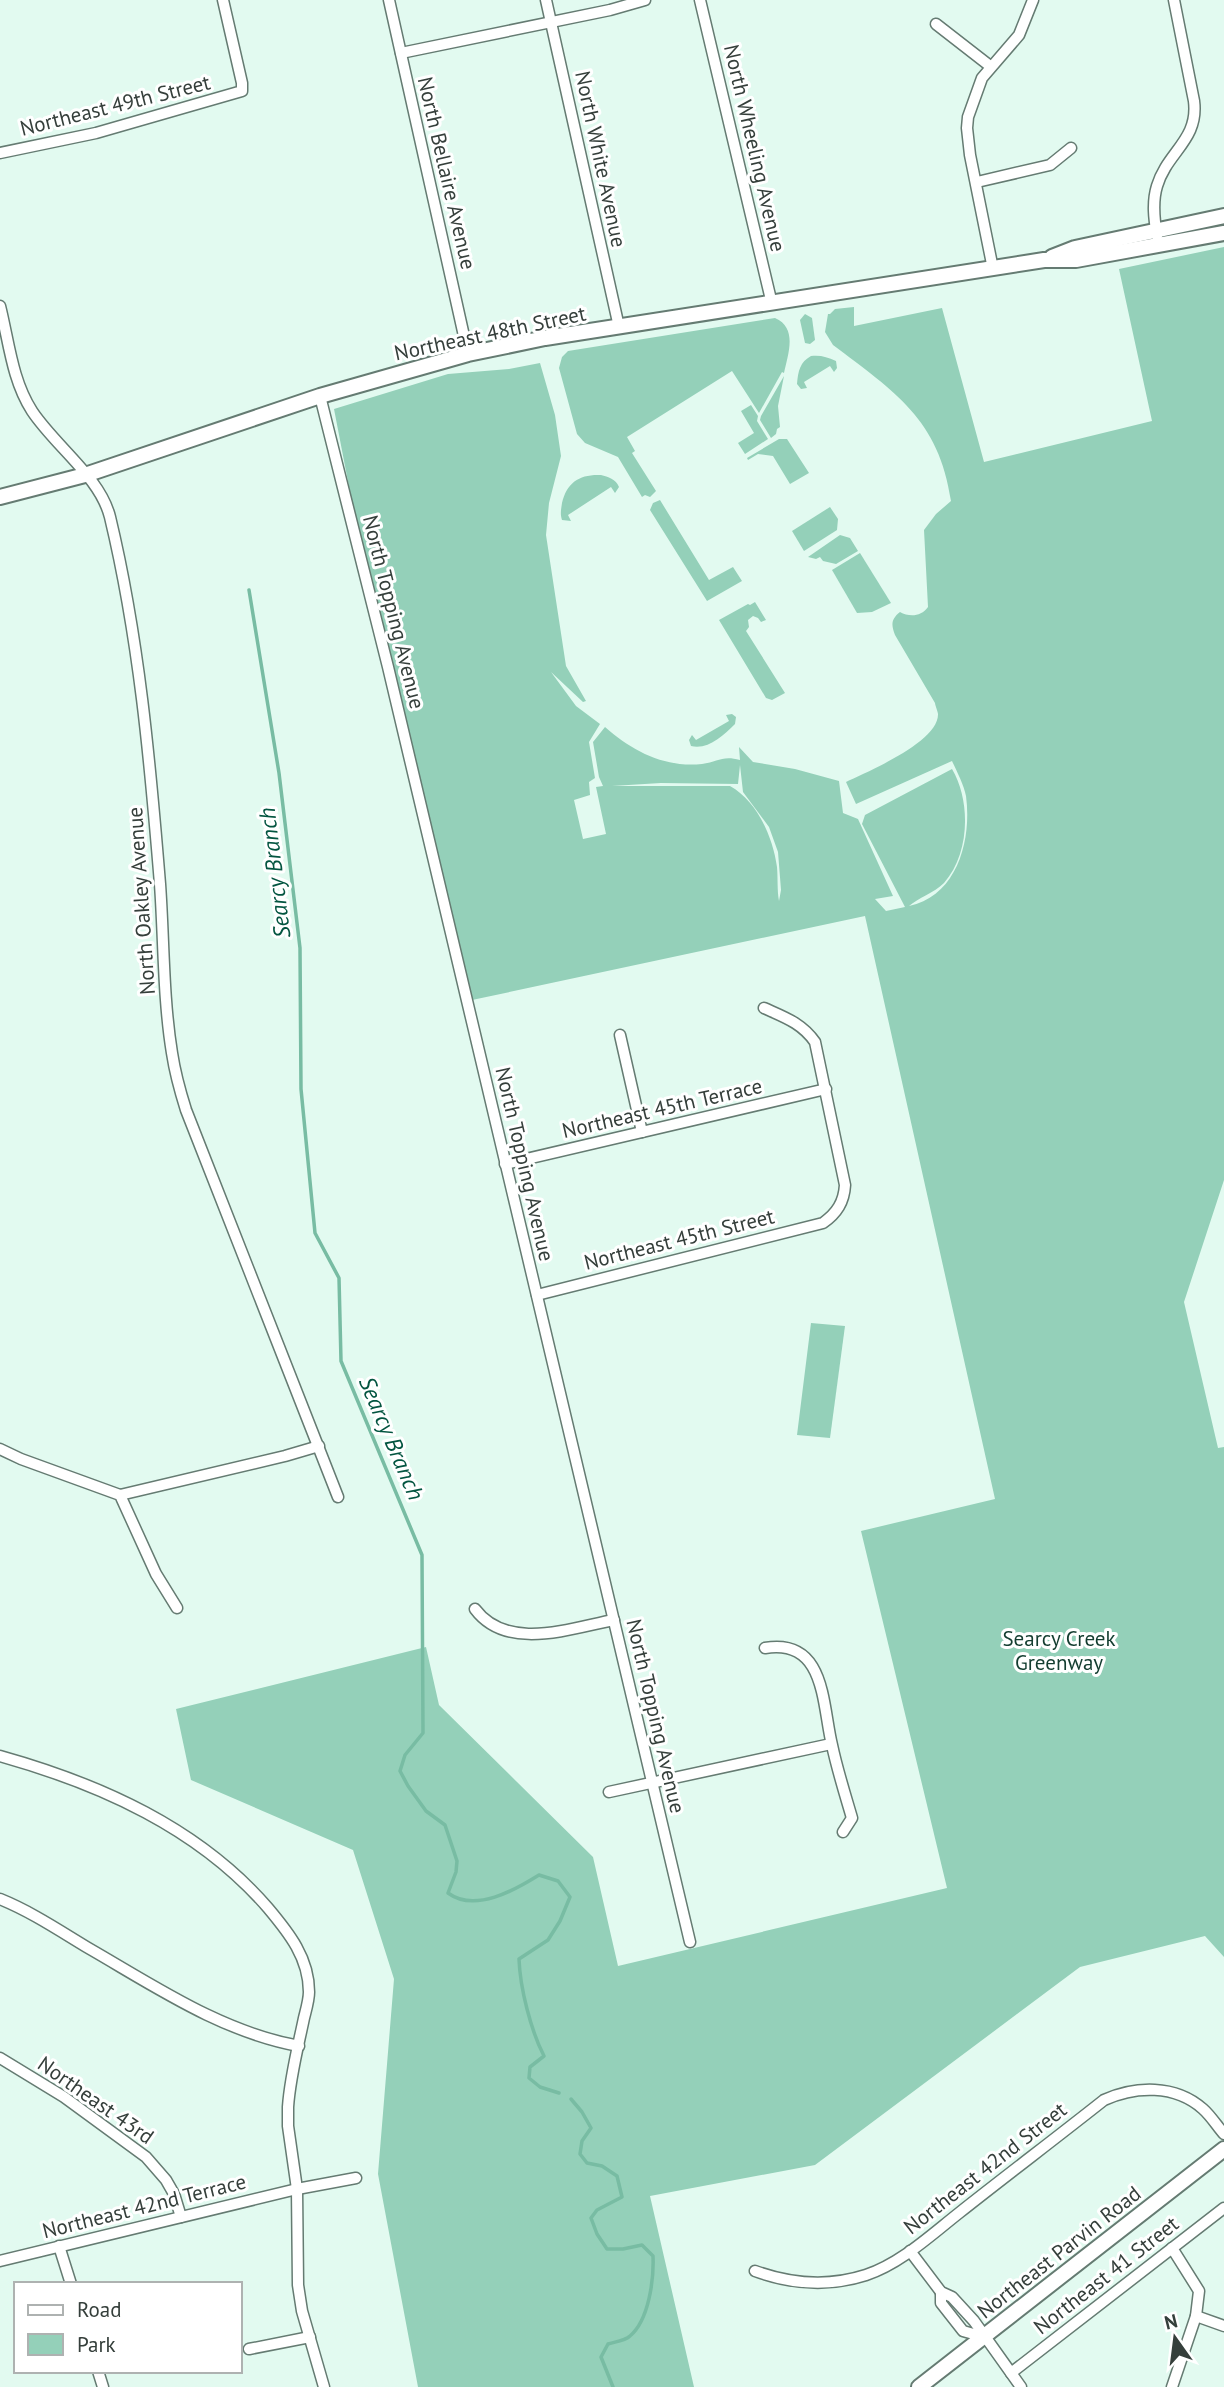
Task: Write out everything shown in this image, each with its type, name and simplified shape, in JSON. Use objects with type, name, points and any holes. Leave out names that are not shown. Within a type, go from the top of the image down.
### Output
[{"type":"street","name":"Northeast 49th Street","points":[[0,153],[96,133],[242,91],[223,0]]},
{"type":"street","name":"North Bellaire Avenue","points":[[389,0],[468,354]]},
{"type":"street","name":"North White Avenue","points":[[546,0],[619,327]]},
{"type":"street","points":[[401,53],[645,0]]},
{"type":"street","name":"North Wheeling Avenue","points":[[700,0],[772,304]]},
{"type":"street","points":[[993,269],[970,155],[968,117],[982,78],[1019,34],[1033,0]]},
{"type":"street","points":[[1158,239],[1154,212],[1157,185],[1170,161],[1190,134],[1195,114],[1174,0]]},
{"type":"street","points":[[936,24],[990,66]]},
{"type":"street","points":[[977,182],[1050,165],[1071,148]]},
{"type":"street","name":"Northeast 48th Street","points":[[1158,239],[1224,216]]},
{"type":"street","name":"Northeast 48th Street","points":[[0,497],[85,475],[320,396],[468,354],[545,338],[993,269],[1044,260],[1075,248],[1224,233]]},
{"type":"street","name":"North Oakley Avenue","points":[[0,306],[13,366],[23,395],[39,422],[98,489],[109,515],[132,630],[149,747],[169,1033],[177,1078],[186,1110],[338,1497]]},
{"type":"street","name":"North Topping Avenue","points":[[320,396],[388,667],[690,1942]]},
{"type":"street","points":[[764,1008],[798,1024],[808,1032],[815,1042],[826,1089]]},
{"type":"street","points":[[620,1035],[642,1132]]},
{"type":"street","name":"Northeast 45th Terrace","points":[[505,1164],[826,1089]]},
{"type":"street","name":"Northeast 45th Street","points":[[537,1295],[823,1223],[829,1219],[839,1207],[845,1185],[826,1089]]},
{"type":"street","points":[[0,1449],[120,1495],[319,1446]]},
{"type":"street","points":[[120,1495],[156,1574],[177,1608]]},
{"type":"street","points":[[475,1609],[498,1627],[525,1634],[614,1620]]},
{"type":"street","points":[[765,1648],[775,1646],[793,1649],[810,1663],[821,1682],[831,1744],[852,1818],[843,1832]]},
{"type":"street","points":[[609,1792],[831,1744]]},
{"type":"street","points":[[0,1756],[74,1780],[112,1796],[191,1840],[232,1871],[297,1944],[302,1955],[309,1992],[288,2107],[288,2126],[296,2189],[298,2285],[324,2387]]},
{"type":"street","points":[[0,1899],[43,1920],[211,2017],[241,2031],[299,2046]]},
{"type":"street","name":"Northeast 43rd","points":[[0,2058],[64,2097],[146,2157],[166,2180],[174,2194],[181,2217]]},
{"type":"street","name":"Northeast 42nd Street","points":[[755,2271],[797,2282],[837,2282],[868,2275],[910,2250],[1104,2100],[1118,2094],[1135,2090],[1167,2091],[1191,2100],[1224,2134]]},
{"type":"street","name":"Northeast Parvin Road","points":[[919,2387],[1224,2149]]},
{"type":"street","name":"Northeast 42nd Terrace","points":[[0,2261],[296,2189],[356,2178]]},
{"type":"street","name":"Northeast 41 Street","points":[[1011,2373],[1224,2208]]},
{"type":"street","points":[[59,2246],[70,2282]]},
{"type":"street","points":[[1172,2248],[1199,2291],[1196,2316],[1172,2387]]},
{"type":"street","points":[[910,2250],[942,2292],[952,2297],[974,2321],[1021,2387]]},
{"type":"street","points":[[1196,2316],[1224,2326]]},
{"type":"street","points":[[249,2349],[310,2337]]},
{"type":"green space","name":"Searcy Creek Greenway","points":[[1224,247],[1224,1180],[1184,1302],[1218,1448],[1224,1447],[1224,1957],[1205,1936],[1080,1967],[815,2165],[650,2196],[694,2387],[418,2387],[378,2174],[394,1979],[353,1850],[191,1780],[176,1709],[426,1647],[439,1705],[593,1857],[618,1966],[947,1888],[861,1531],[995,1499],[865,916],[472,1000],[351,497],[334,409],[448,374],[509,369],[540,363],[555,415],[561,456],[549,503],[546,535],[566,666],[586,701],[583,702],[551,672],[576,706],[600,724],[589,742],[595,778],[589,782],[590,795],[574,800],[583,839],[606,834],[596,787],[603,786],[593,742],[605,727],[650,756],[688,765],[729,758],[740,760],[739,747],[753,762],[795,769],[839,781],[843,813],[858,819],[893,896],[875,899],[886,911],[905,907],[862,824],[865,815],[952,769],[965,811],[963,843],[959,857],[944,883],[909,906],[939,891],[950,878],[958,864],[963,848],[966,830],[966,796],[952,761],[856,804],[846,782],[900,755],[927,735],[935,725],[938,714],[935,703],[895,635],[893,622],[900,612],[915,615],[928,607],[924,530],[936,514],[951,501],[945,473],[925,428],[894,393],[833,345],[825,332],[828,314],[835,309],[854,307],[854,326],[942,308],[984,462],[1152,421],[1119,269]],"holes":[[[740,765],[743,792],[769,827],[778,852],[781,890],[779,901],[777,867],[767,832],[756,810],[730,786],[612,786],[661,783],[738,784]]]},
{"type":"green space","points":[[805,314],[812,318],[815,340],[810,344],[805,343],[800,320]]},
{"type":"green space","points":[[775,318],[787,328],[789,350],[784,373],[782,372],[759,413],[732,371],[627,437],[635,451],[632,453],[656,491],[650,497],[642,497],[618,457],[585,443],[577,434],[559,368],[562,357],[568,351]]},
{"type":"green space","points":[[811,356],[836,361],[837,368],[834,372],[830,366],[804,382],[807,388],[801,389],[797,384],[799,371],[804,361]]},
{"type":"green space","points":[[784,376],[778,406],[780,427],[771,438],[760,420]]},
{"type":"green space","points":[[751,405],[768,439],[745,454],[738,443],[754,433],[741,411]]},
{"type":"green space","points":[[779,439],[787,439],[809,473],[790,484],[773,456],[758,454],[748,460],[747,458]]},
{"type":"green space","points":[[601,475],[618,484],[615,493],[611,487],[568,515],[571,521],[562,520],[562,503],[571,485],[587,476]]},
{"type":"green space","points":[[660,500],[709,580],[733,567],[742,581],[707,601],[650,510],[653,503]]},
{"type":"green space","points":[[830,507],[838,519],[837,530],[804,551],[792,531]]},
{"type":"green space","points":[[840,535],[850,538],[858,551],[836,564],[823,561],[820,557],[808,557]]},
{"type":"green space","points":[[860,553],[891,603],[872,612],[857,613],[832,570]]},
{"type":"green space","points":[[755,602],[766,620],[761,622],[753,616],[748,620],[749,627],[746,631],[785,693],[772,700],[766,698],[719,620]]},
{"type":"green space","points":[[732,714],[736,717],[735,724],[720,737],[703,746],[691,746],[689,740],[692,735],[696,740],[729,721],[726,715]]},
{"type":"green space","points":[[811,1323],[845,1326],[830,1438],[797,1435]]},
{"type":"waterway","name":"Searcy Branch","points":[[249,590],[279,773],[300,948],[301,1089],[315,1233],[339,1278],[341,1361],[422,1555],[423,1733],[405,1755],[400,1771],[426,1811],[445,1825],[457,1861],[448,1893],[459,1899],[482,1900],[507,1893],[539,1875],[558,1881],[570,1897],[548,1940],[519,1959],[527,2009],[544,2056],[530,2067],[529,2078],[540,2087],[559,2093]]},
{"type":"waterway","name":"Searcy Branch","points":[[571,2099],[591,2128],[582,2141],[580,2154],[587,2163],[602,2166],[617,2176],[622,2197],[597,2210],[591,2218],[597,2234],[607,2249],[642,2245],[653,2256],[651,2287],[642,2320],[628,2338],[608,2344],[601,2357],[613,2387]]}]
